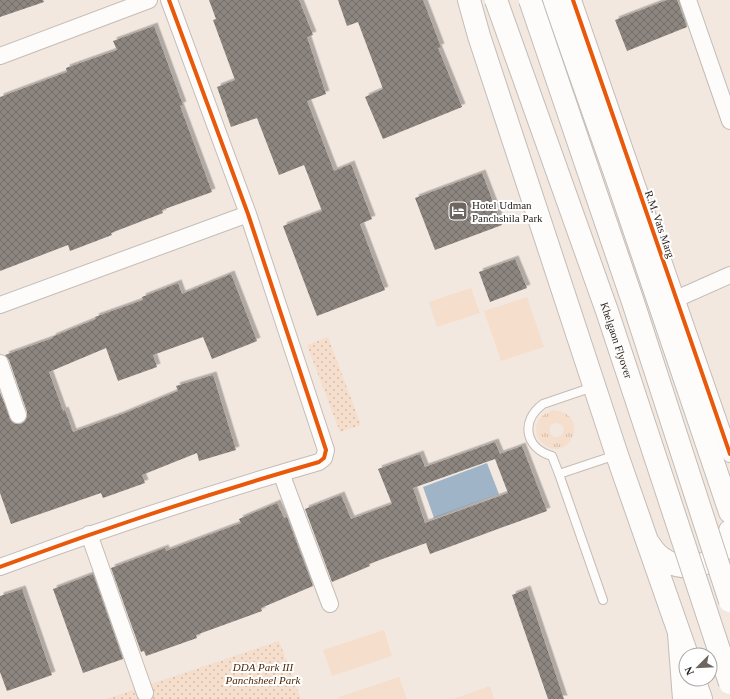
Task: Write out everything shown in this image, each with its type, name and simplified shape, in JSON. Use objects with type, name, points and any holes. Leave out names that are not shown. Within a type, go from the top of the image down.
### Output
[{"type":"main road","points":[[468,0],[481,44],[617,455],[684,647]]},
{"type":"main road","name":"Khelgaon Flyover","points":[[496,0],[607,311],[730,683]]},
{"type":"main road","points":[[530,0],[632,302],[730,601]]},
{"type":"main road","points":[[554,0],[729,504]]},
{"type":"main road","points":[[646,538],[654,552],[668,563],[685,567],[702,565],[717,556],[727,543],[730,531]]},
{"type":"main road","points":[[679,630],[684,699]]},
{"type":"main road","points":[[697,687],[701,699]]},
{"type":"street","points":[[0,56],[149,0]]},
{"type":"street","points":[[0,567],[89,534],[319,462],[324,458],[326,450],[248,214],[169,0]]},
{"type":"street","name":"R.M. Vats Marg","points":[[573,0],[730,454]]},
{"type":"street","points":[[688,0],[730,121]]},
{"type":"street","points":[[0,305],[248,214]]},
{"type":"street","points":[[676,299],[730,275]]},
{"type":"street","points":[[0,363],[18,415]]},
{"type":"street","points":[[281,473],[330,604]]},
{"type":"street","points":[[89,534],[144,693]]},
{"type":"lane","points":[[594,386],[542,404],[531,416],[528,425],[528,434],[531,442],[536,448],[544,454],[552,456],[603,600]]},
{"type":"lane","points":[[559,474],[617,455]]},
{"type":"green space","points":[[471,288],[480,313],[437,327],[429,302]]},
{"type":"green space","points":[[527,297],[544,347],[501,361],[484,311]]},
{"type":"green space","points":[[328,337],[361,425],[340,432],[307,345]]},
{"type":"green space","points":[[554,410],[566,414],[572,420],[574,428],[573,436],[569,443],[563,447],[555,449],[546,446],[538,438],[536,433],[539,420],[549,411]],"holes":[[[555,423],[562,425],[564,431],[560,436],[556,437],[551,434],[550,430],[551,425]]]},
{"type":"green space","points":[[384,630],[392,656],[332,676],[323,650]]},
{"type":"green space","name":"DDA Park III Panchsheel Park","points":[[279,641],[301,699],[106,699]]},
{"type":"green space","points":[[399,677],[407,699],[339,699],[339,697]]},
{"type":"green space","points":[[490,686],[494,699],[453,699]]},
{"type":"water","points":[[487,463],[499,494],[434,518],[423,487]]},
{"type":"building","points":[[0,0],[43,0],[44,2],[0,17]]},
{"type":"building","points":[[209,0],[299,0],[313,35],[307,37],[326,94],[307,101],[334,171],[351,164],[372,219],[360,224],[385,290],[317,316],[283,226],[322,211],[304,165],[279,175],[257,118],[231,127],[217,87],[235,80],[213,20],[216,19]]},
{"type":"building","points":[[338,0],[423,0],[441,47],[438,48],[462,107],[383,139],[365,97],[383,89],[358,22],[347,26]]},
{"type":"building","points":[[667,0],[677,0],[687,27],[627,51],[615,20]]},
{"type":"building","points":[[154,26],[183,105],[180,106],[212,192],[162,210],[163,213],[70,251],[68,245],[0,271],[0,97],[67,72],[66,68],[117,50],[113,41]]},
{"type":"building","name":"Hotel Udman Panchshila Park","points":[[482,173],[502,225],[435,250],[415,198]]},
{"type":"building","points":[[515,259],[527,288],[490,302],[479,272]]},
{"type":"building","points":[[231,274],[257,341],[212,359],[203,337],[153,355],[157,367],[118,381],[106,348],[49,372],[63,411],[65,410],[73,432],[120,415],[178,391],[176,386],[213,375],[236,450],[199,461],[197,453],[142,475],[145,483],[103,498],[101,493],[11,524],[0,493],[0,392],[12,422],[21,424],[25,421],[27,412],[9,360],[5,355],[53,338],[52,337],[96,319],[95,317],[143,300],[142,297],[178,283],[182,294]]},
{"type":"building","points":[[495,442],[500,454],[522,446],[547,511],[430,554],[426,543],[369,564],[370,566],[332,582],[305,509],[341,495],[351,519],[392,504],[378,469],[420,454],[425,467]],"holes":[[[495,459],[508,493],[425,523],[413,488]]]},
{"type":"building","points":[[277,503],[284,518],[287,517],[313,586],[261,608],[262,611],[196,635],[197,638],[146,656],[144,651],[141,652],[111,568],[165,548],[166,551],[241,523],[239,519]]},
{"type":"building","points":[[93,574],[123,659],[83,673],[53,589]]},
{"type":"building","points":[[22,589],[52,675],[7,691],[0,672],[0,596]]},
{"type":"building","points":[[527,589],[564,699],[548,699],[512,595]]},
{"type":"cycle path","points":[[0,567],[79,538],[238,486],[319,462],[324,458],[326,450],[248,214],[169,0]]},
{"type":"cycle path","points":[[573,0],[730,454]]},
{"type":"place","name":"Hotel Udman Panchshila Park","points":[[458,211]]}]
